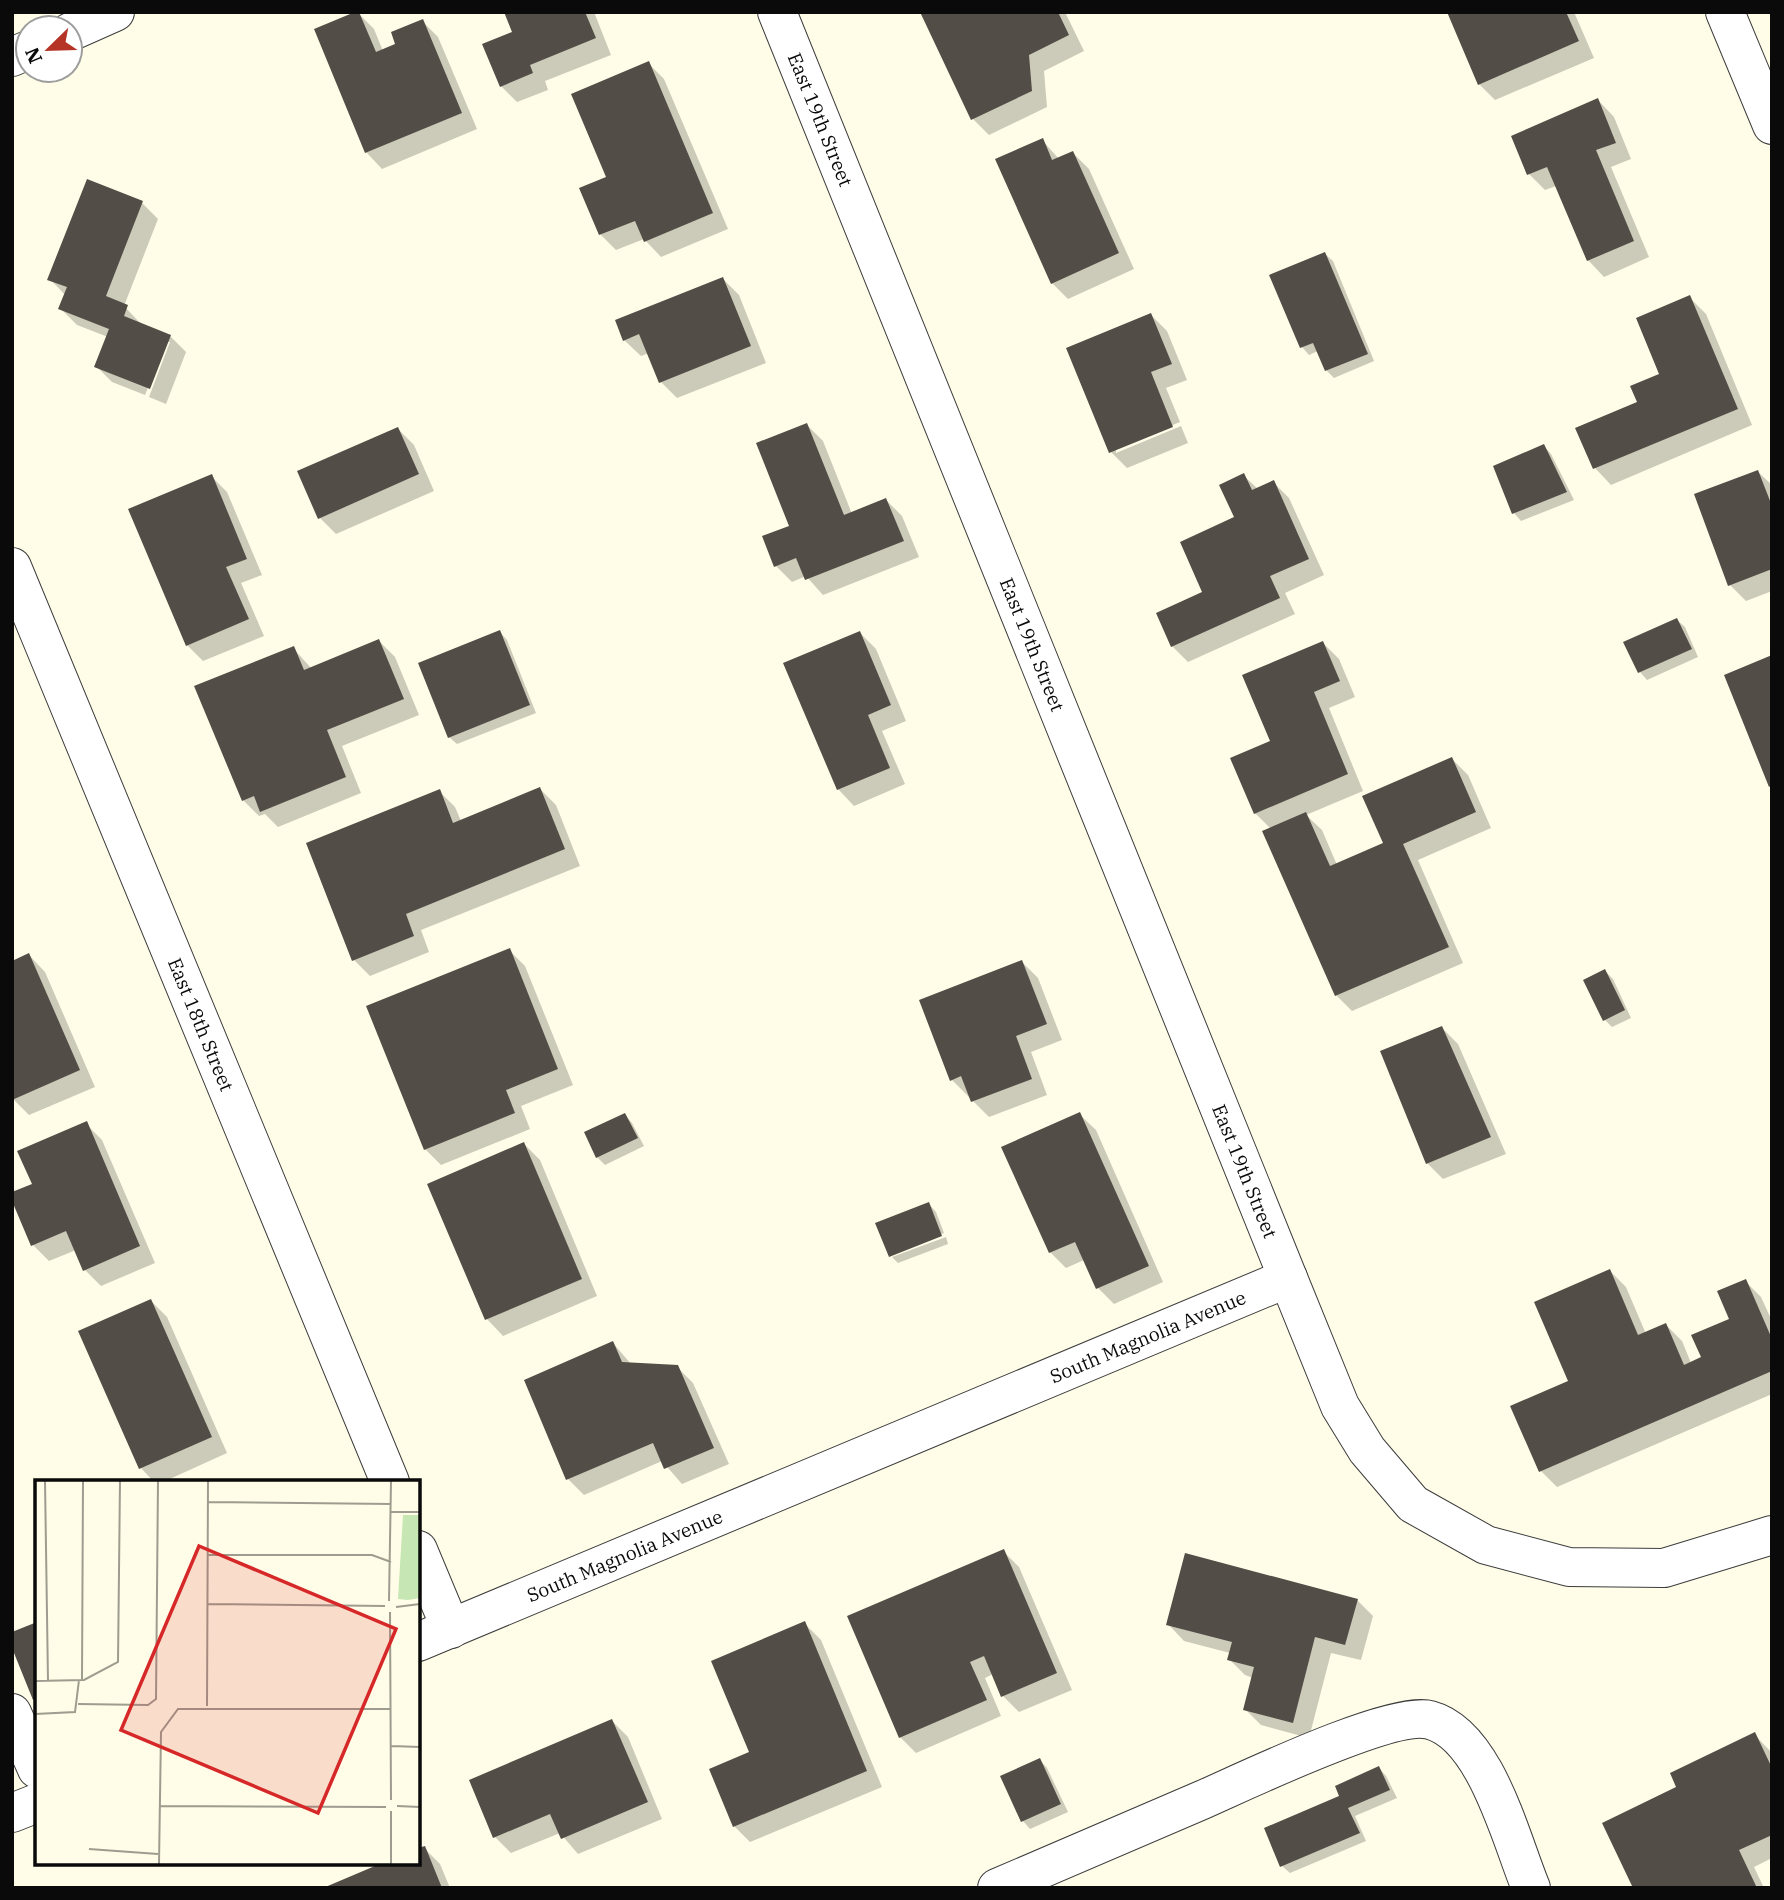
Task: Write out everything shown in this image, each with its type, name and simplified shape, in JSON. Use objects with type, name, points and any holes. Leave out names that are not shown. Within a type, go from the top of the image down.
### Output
[{"type":"street","points":[[84,26],[115,12]]},
{"type":"street","name":"East 19th Street","points":[[777,12],[1288,1278]]},
{"type":"street","points":[[1725,12],[1772,125]]},
{"type":"street","name":"East 18th Street","points":[[12,567],[389,1480]]},
{"type":"street","points":[[1288,1278],[1340,1406],[1367,1450],[1413,1504],[1486,1545],[1569,1567],[1664,1568],[1772,1535]]},
{"type":"street","name":"South Magnolia Avenue","points":[[435,1636],[1288,1278]]},
{"type":"street","points":[[420,1560],[435,1636]]},
{"type":"street","points":[[12,1713],[35,1765]]},
{"type":"street","points":[[997,1888],[1330,1745],[1405,1721],[1430,1720],[1451,1732],[1472,1750],[1531,1888]]},
{"type":"street","points":[[12,1813],[35,1804]]},
{"type":"building","points":[[359,12],[376,52],[395,44],[391,32],[423,19],[462,113],[365,153],[314,29]]},
{"type":"building","points":[[504,12],[585,12],[596,38],[530,65],[533,73],[500,87],[482,44],[512,32]]},
{"type":"building","points":[[920,12],[1058,12],[1069,35],[1029,55],[1032,91],[971,120]]},
{"type":"building","points":[[1447,12],[1566,12],[1579,41],[1478,85]]},
{"type":"building","points":[[649,61],[713,213],[644,242],[635,221],[599,235],[579,188],[606,177],[571,94]]},
{"type":"building","points":[[1598,98],[1616,143],[1596,150],[1634,241],[1587,261],[1547,167],[1527,175],[1511,136]]},
{"type":"building","points":[[1043,138],[1052,160],[1073,151],[1119,253],[1051,284],[995,159]]},
{"type":"building","points":[[87,179],[143,201],[106,296],[128,305],[124,316],[171,335],[150,389],[94,367],[109,329],[58,309],[67,287],[47,280]]},
{"type":"building","points":[[1325,252],[1368,354],[1325,371],[1313,343],[1300,348],[1269,275]]},
{"type":"building","points":[[723,277],[751,346],[659,383],[639,334],[623,341],[615,320]]},
{"type":"building","points":[[1690,295],[1738,409],[1593,469],[1575,428],[1637,402],[1630,386],[1659,374],[1636,318]]},
{"type":"building","points":[[1151,313],[1172,364],[1151,372],[1173,427],[1109,453],[1066,348]]},
{"type":"building","points":[[807,423],[844,515],[886,498],[904,541],[805,580],[796,558],[774,567],[762,536],[789,526],[756,443]]},
{"type":"building","points":[[398,427],[419,474],[318,519],[297,471]]},
{"type":"building","points":[[1544,444],[1567,492],[1512,514],[1493,466]]},
{"type":"building","points":[[1758,470],[1772,506],[1772,569],[1728,586],[1694,494]]},
{"type":"building","points":[[1244,473],[1252,490],[1274,480],[1309,559],[1270,576],[1280,598],[1171,647],[1156,613],[1202,592],[1180,542],[1234,517],[1219,485]]},
{"type":"building","points":[[212,474],[247,559],[226,567],[249,619],[186,646],[128,509]]},
{"type":"building","points":[[1677,618],[1692,649],[1638,673],[1623,642]]},
{"type":"building","points":[[500,630],[530,705],[448,738],[418,663]]},
{"type":"building","points":[[860,631],[891,705],[868,715],[890,768],[837,790],[783,663]]},
{"type":"building","points":[[379,639],[404,699],[327,730],[346,777],[260,812],[254,796],[242,801],[194,686],[294,646],[304,670]]},
{"type":"building","points":[[1323,641],[1340,681],[1314,692],[1348,774],[1254,814],[1230,758],[1270,741],[1242,675]]},
{"type":"building","points":[[1772,655],[1772,785],[1769,787],[1724,675]]},
{"type":"building","points":[[1452,757],[1476,812],[1403,844],[1449,947],[1335,996],[1262,831],[1306,812],[1330,866],[1383,843],[1362,796]]},
{"type":"building","points":[[540,787],[565,849],[406,914],[414,936],[352,961],[306,843],[440,789],[453,823]]},
{"type":"building","points":[[510,948],[558,1069],[506,1090],[515,1113],[424,1150],[366,1006]]},
{"type":"building","points":[[29,953],[80,1070],[12,1100],[12,961]]},
{"type":"building","points":[[1022,960],[1047,1024],[1016,1036],[1032,1079],[971,1102],[961,1076],[950,1081],[919,1000]]},
{"type":"building","points":[[1605,969],[1625,1010],[1603,1021],[1583,980]]},
{"type":"building","points":[[1442,1026],[1491,1137],[1426,1164],[1380,1051]]},
{"type":"building","points":[[1080,1112],[1149,1266],[1096,1289],[1075,1242],[1049,1253],[1001,1147]]},
{"type":"building","points":[[625,1113],[638,1138],[596,1158],[584,1132]]},
{"type":"building","points":[[87,1121],[140,1246],[83,1271],[66,1231],[31,1246],[12,1201],[12,1192],[32,1184],[17,1151]]},
{"type":"building","points":[[524,1142],[582,1279],[485,1320],[427,1184]]},
{"type":"building","points":[[929,1202],[942,1236],[889,1257],[875,1223]]},
{"type":"building","points":[[1610,1269],[1638,1335],[1666,1323],[1684,1365],[1701,1357],[1691,1335],[1729,1319],[1717,1291],[1746,1279],[1772,1339],[1772,1371],[1539,1472],[1510,1406],[1568,1381],[1534,1302]]},
{"type":"building","points":[[151,1299],[212,1437],[139,1469],[78,1331]]},
{"type":"building","points":[[613,1341],[622,1362],[678,1365],[714,1448],[664,1469],[653,1443],[566,1480],[524,1380]]},
{"type":"building","points":[[1004,1549],[1057,1673],[1001,1697],[984,1656],[970,1662],[987,1700],[899,1738],[847,1616]]},
{"type":"building","points":[[1185,1553],[1358,1599],[1345,1645],[1315,1637],[1293,1723],[1243,1710],[1254,1667],[1227,1660],[1232,1642],[1166,1625]]},
{"type":"building","points":[[805,1621],[867,1771],[733,1827],[709,1769],[749,1752],[711,1661]]},
{"type":"building","points":[[35,1623],[33,1700],[12,1648],[12,1632]]},
{"type":"building","points":[[612,1719],[648,1802],[561,1839],[550,1814],[493,1838],[469,1780]]},
{"type":"building","points":[[1755,1732],[1772,1768],[1772,1835],[1739,1850],[1757,1888],[1633,1888],[1602,1823],[1676,1787],[1670,1773]]},
{"type":"building","points":[[1040,1758],[1061,1804],[1021,1822],[1000,1776]]},
{"type":"building","points":[[1379,1766],[1390,1790],[1348,1808],[1360,1833],[1280,1867],[1264,1828],[1339,1796],[1335,1786]]},
{"type":"building","points":[[425,1846],[442,1888],[323,1888],[377,1865],[420,1865],[420,1847]]}]
